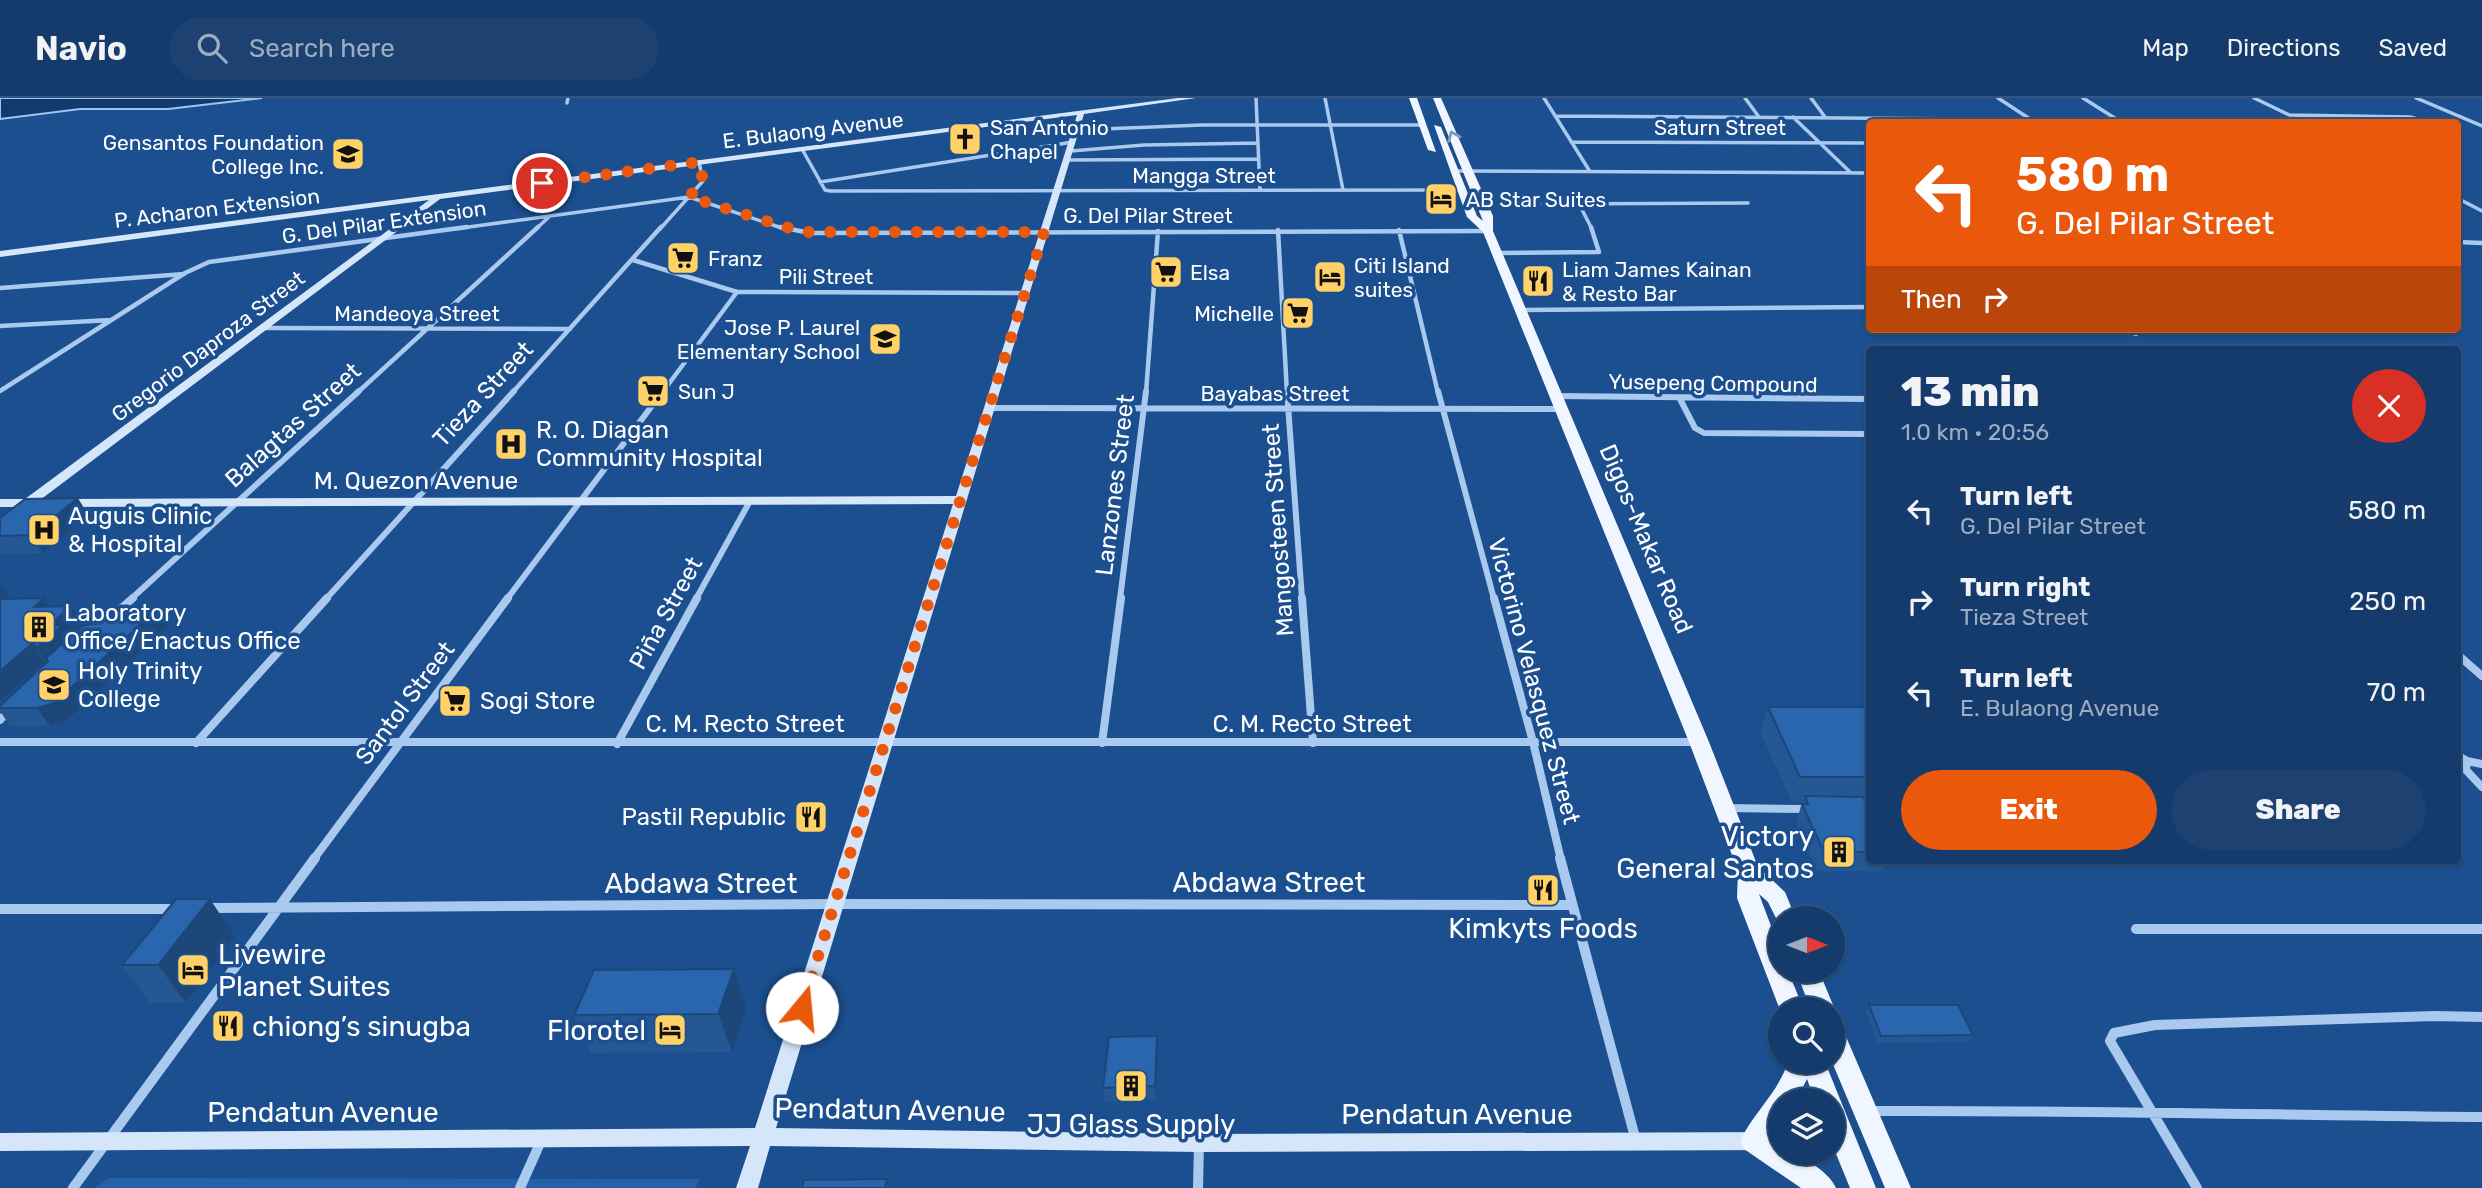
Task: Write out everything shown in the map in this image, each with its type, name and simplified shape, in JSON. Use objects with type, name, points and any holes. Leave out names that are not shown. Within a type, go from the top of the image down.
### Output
[{"type":"main road","name":"Digos-Makar Road","points":[[1413,98],[1434,153],[1454,169]]},
{"type":"main road","name":"Digos-Makar Road","points":[[1437,98],[1488,216],[1488,231],[1725,808],[1749,871],[1748,898],[1787,997]]},
{"type":"main road","points":[[1448,98],[1463,131]]},
{"type":"main road","name":"Digos-Makar Road","points":[[1433,117],[1472,217],[1488,231]]},
{"type":"main road","points":[[1468,169],[1473,153]]},
{"type":"main road","name":"Digos-Makar Road","points":[[1749,871],[1777,898],[1780,906]]},
{"type":"main road","points":[[1845,1062],[1898,1188]]},
{"type":"main road","points":[[1768,1121],[1753,1141],[1823,1188]]},
{"type":"main road","points":[[1845,1154],[1863,1188]]},
{"type":"street","name":"E. Bulaong Avenue","points":[[438,197],[1193,98]]},
{"type":"street","points":[[1256,98],[1261,190]]},
{"type":"street","points":[[1325,98],[1343,190]]},
{"type":"street","points":[[1544,98],[1589,170]]},
{"type":"street","points":[[1745,98],[1759,117]]},
{"type":"street","points":[[1811,98],[1825,117]]},
{"type":"street","points":[[1998,98],[2030,119]]},
{"type":"street","points":[[2083,98],[2116,119]]},
{"type":"street","points":[[2253,98],[2298,119]]},
{"type":"street","points":[[2416,98],[2482,126]]},
{"type":"street","points":[[747,1188],[1081,112]]},
{"type":"street","points":[[2289,115],[2418,119]]},
{"type":"street","points":[[1555,116],[1929,119]]},
{"type":"street","points":[[1793,117],[1851,172]]},
{"type":"street","points":[[2463,117],[2482,117]]},
{"type":"street","points":[[803,149],[820,182],[1072,146],[1150,126],[1424,125]]},
{"type":"street","name":"Saturn Street","points":[[1571,142],[1866,144]]},
{"type":"street","points":[[1072,146],[1258,143]]},
{"type":"street","points":[[1072,146],[1258,159]]},
{"type":"street","name":"Tieza Street","points":[[196,743],[410,502],[703,181],[699,162]]},
{"type":"street","points":[[1454,169],[1866,173]]},
{"type":"street","name":"Mangga Street","points":[[820,182],[825,190],[830,191],[1461,190]]},
{"type":"street","name":"Gregorio Daproza Street","points":[[0,524],[438,197]]},
{"type":"street","name":"P. Acharon Extension","points":[[0,254],[438,197]]},
{"type":"street","name":"G. Del Pilar Extension","points":[[0,391],[111,320],[209,262],[689,197]]},
{"type":"street","name":"G. Del Pilar Street","points":[[689,197],[802,232],[1488,231]]},
{"type":"street","points":[[2461,200],[2482,211]]},
{"type":"street","points":[[1549,204],[1748,203]]},
{"type":"street","points":[[1497,253],[1599,252],[1590,224],[1579,204]]},
{"type":"street","name":"Balagtas Street","points":[[112,616],[550,216]]},
{"type":"street","name":"Mangosteen Street","points":[[1278,230],[1288,408],[1313,743]]},
{"type":"street","name":"Victorino Velasquez Street","points":[[1399,230],[1442,409],[1533,742],[1571,905],[1636,1141]]},
{"type":"street","name":"Lanzones Street","points":[[1102,743],[1144,409],[1158,231]]},
{"type":"street","points":[[2461,242],[2482,243]]},
{"type":"street","name":"Pili Street","points":[[633,260],[737,292],[1024,292]]},
{"type":"street","points":[[0,288],[186,274]]},
{"type":"street","name":"Santol Street","points":[[72,1188],[399,743],[737,292]]},
{"type":"street","points":[[1521,310],[1866,307]]},
{"type":"street","points":[[0,326],[111,320]]},
{"type":"street","name":"Mandeoya Street","points":[[265,328],[569,329]]},
{"type":"street","points":[[1681,399],[1695,428],[1704,433],[1866,434]]},
{"type":"street","name":"Yusepeng Compound","points":[[1559,403],[1681,399],[1866,399]]},
{"type":"street","name":"Bayabas Street","points":[[989,408],[1442,409],[1559,403]]},
{"type":"street","name":"M. Quezon Avenue","points":[[0,503],[959,500]]},
{"type":"street","name":"Piña Street","points":[[617,744],[750,501]]},
{"type":"street","points":[[2461,658],[2482,676]]},
{"type":"street","points":[[0,720],[20,701]]},
{"type":"street","name":"C. M. Recto Street","points":[[0,742],[1699,742]]},
{"type":"street","points":[[2461,757],[2482,764]]},
{"type":"street","points":[[2467,761],[2466,770],[2482,787]]},
{"type":"street","points":[[1725,808],[1815,809]]},
{"type":"street","name":"Abdawa Street","points":[[195,908],[834,904],[1571,905]]},
{"type":"street","points":[[0,909],[181,908]]},
{"type":"street","points":[[2136,929],[2482,929]]},
{"type":"street","points":[[2197,1188],[2110,1041],[2114,1033],[2155,1025],[2435,1016],[2482,1017]]},
{"type":"street","points":[[1866,1111],[2054,1110],[2480,1120]]},
{"type":"street","name":"Pendatun Avenue","points":[[0,1142],[763,1137],[1199,1143],[1768,1141]]},
{"type":"street","points":[[520,1188],[542,1140]]},
{"type":"street","points":[[1845,1141],[1878,1140]]},
{"type":"street","points":[[1198,1188],[1199,1143]]},
{"type":"shaded area","points":[[0,98],[262,98],[168,109],[80,109],[0,119]]},
{"type":"shaded area","points":[[109,1178],[699,1179],[696,1188],[95,1188]]},
{"type":"building","points":[[78,498],[32,535],[0,536],[0,518],[25,499]]},
{"type":"building","points":[[44,598],[34,607],[71,606],[49,626],[63,625],[37,648],[33,643],[0,671],[0,599]]},
{"type":"building","points":[[115,607],[160,607],[54,703],[37,708],[0,708],[48,661],[46,658],[84,625],[96,624]]},
{"type":"building","points":[[1768,707],[1866,707],[1866,777],[1800,777]]},
{"type":"building","points":[[1805,796],[1863,797],[1866,802],[1866,852],[1824,852],[1802,804],[1808,804]]},
{"type":"building","points":[[176,899],[210,899],[158,965],[122,965]]},
{"type":"building","points":[[734,969],[718,1014],[574,1015],[594,970]]},
{"type":"building","points":[[1869,1005],[1958,1005],[1973,1035],[1881,1036]]},
{"type":"building","name":"JJ Glass Supply","points":[[1157,1036],[1155,1086],[1103,1088],[1109,1037]]},
{"type":"building","points":[[887,1179],[885,1188],[802,1188],[804,1180]]},
{"type":"tunnel","points":[[1513,205],[1549,204]]},
{"type":"place","name":"San Antonio Chapel","points":[[965,139]]},
{"type":"place","name":"Gensantos Foundation College Inc.","points":[[348,154]]},
{"type":"place","name":"AB Star Suites","points":[[1441,199]]},
{"type":"place","name":"Franz","points":[[683,258]]},
{"type":"place","name":"Elsa","points":[[1166,272]]},
{"type":"place","name":"Citi Island suites","points":[[1330,277]]},
{"type":"place","name":"Liam James Kainan & Resto Bar","points":[[1538,281]]},
{"type":"place","name":"Michelle","points":[[1298,313]]},
{"type":"place","name":"Jose P. Laurel Elementary School","points":[[885,339]]},
{"type":"place","name":"Sun J","points":[[653,391]]},
{"type":"place","name":"R. O. Diagan Community Hospital","points":[[511,444]]},
{"type":"place","name":"Auguis Clinic & Hospital","points":[[44,530]]},
{"type":"place","name":"Laboratory Office/Enactus Office","points":[[39,627]]},
{"type":"place","name":"Holy Trinity College","points":[[54,685]]},
{"type":"place","name":"Sogi Store","points":[[455,701]]},
{"type":"place","name":"Pastil Republic","points":[[811,817]]},
{"type":"place","name":"Victory General Santos","points":[[1839,852]]},
{"type":"place","name":"Kimkyts Foods","points":[[1543,890]]},
{"type":"place","name":"Livewire Planet Suites","points":[[193,970]]},
{"type":"place","name":"chiong’s sinugba","points":[[228,1026]]},
{"type":"place","name":"Florotel","points":[[670,1030]]},
{"type":"place","name":"JJ Glass Supply","points":[[1131,1086]]},
{"type":"route","points":[[542,183],[699,162],[703,181],[689,197],[794,231],[1044,232],[802,1008]]}]
